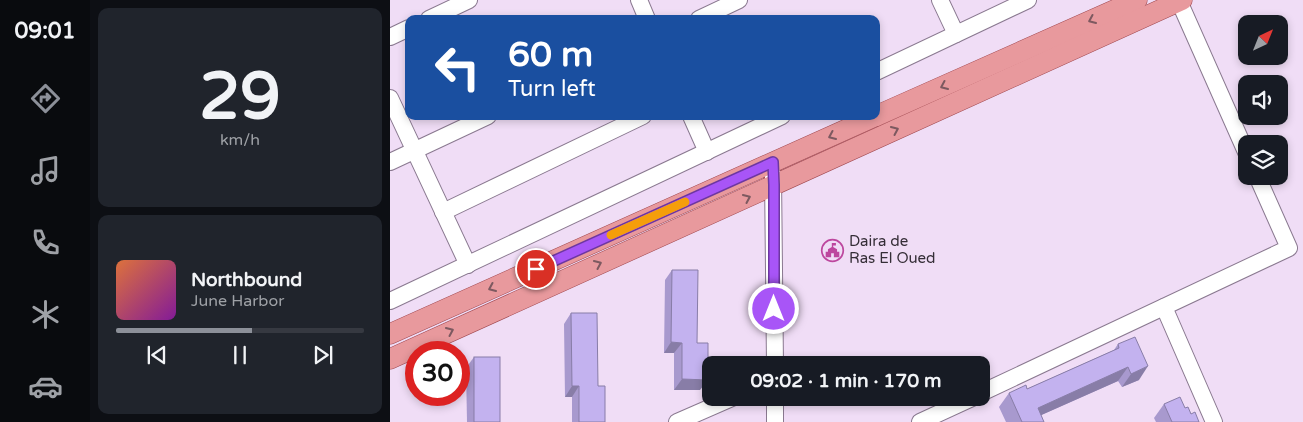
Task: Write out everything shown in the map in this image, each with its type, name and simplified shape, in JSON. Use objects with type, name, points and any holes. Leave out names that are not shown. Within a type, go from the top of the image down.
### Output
[{"type":"main road","points":[[880,114],[1137,0]]},
{"type":"main road","points":[[390,359],[1181,1]]},
{"type":"main road","points":[[390,334],[867,120]]},
{"type":"street","points":[[437,15],[469,0]]},
{"type":"street","points":[[639,0],[645,15]]},
{"type":"street","points":[[707,15],[739,0]]},
{"type":"street","points":[[940,0],[956,34]]},
{"type":"street","points":[[880,70],[1028,0]]},
{"type":"street","points":[[1181,1],[1239,135]]},
{"type":"street","points":[[390,37],[405,30]]},
{"type":"street","points":[[390,98],[468,265]]},
{"type":"street","points":[[390,162],[479,120]]},
{"type":"street","points":[[443,212],[635,120]]},
{"type":"street","points":[[693,120],[707,152]]},
{"type":"street","points":[[390,301],[774,120]]},
{"type":"street","points":[[773,162],[775,356]]},
{"type":"street","points":[[990,389],[1288,248],[1261,185]]},
{"type":"street","points":[[1164,307],[1214,422]]},
{"type":"street","points":[[676,422],[713,406]]},
{"type":"street","points":[[775,406],[775,422]]},
{"type":"street","points":[[920,422],[955,406]]},
{"type":"building","points":[[672,270],[698,270],[697,343],[708,343],[708,356],[702,356],[702,380],[682,379],[682,343],[671,342]]},
{"type":"building","points":[[571,313],[597,313],[598,386],[605,386],[605,422],[579,422],[579,386],[572,386]]},
{"type":"building","points":[[1135,337],[1148,366],[1131,374],[1128,367],[1038,408],[1044,422],[1022,422],[1009,393],[1026,385],[1027,389],[1119,348],[1118,344]]},
{"type":"building","points":[[474,357],[500,357],[500,422],[474,422]]},
{"type":"building","points":[[1180,397],[1185,408],[1188,407],[1191,414],[1195,412],[1199,422],[1172,422],[1164,404]]},
{"type":"slow traffic","points":[[611,235],[685,202]]},
{"type":"place","name":"Daira de Ras El Oued","points":[[833,250]]},
{"type":"route","points":[[536,269],[773,162],[774,309]]}]
